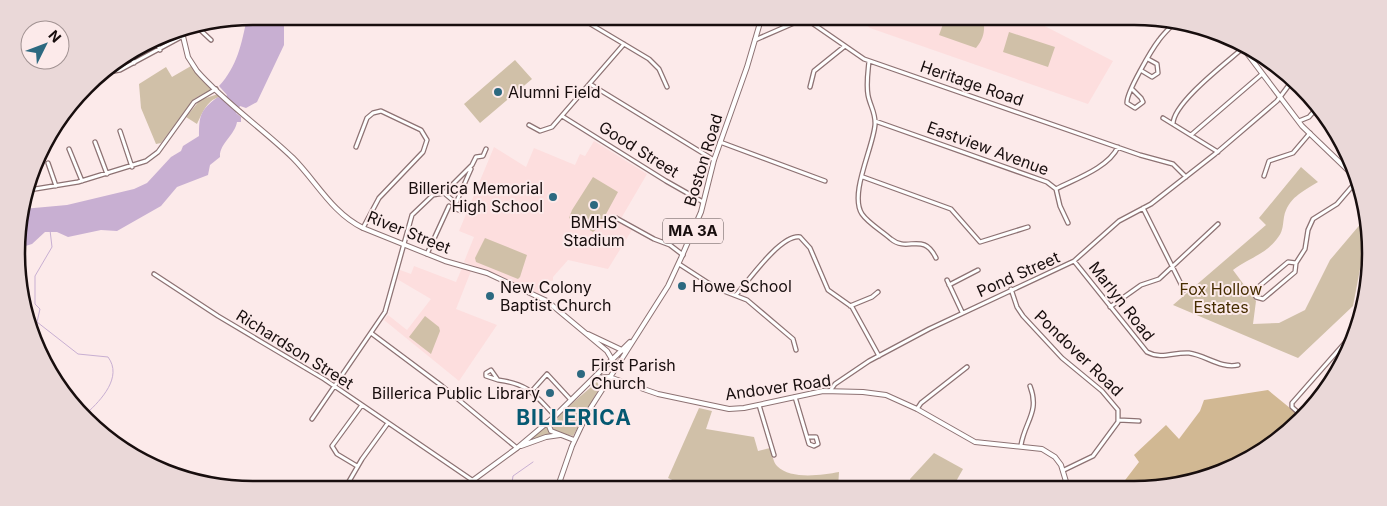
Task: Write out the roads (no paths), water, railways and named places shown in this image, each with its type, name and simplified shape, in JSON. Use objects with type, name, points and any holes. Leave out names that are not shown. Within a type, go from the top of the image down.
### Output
[{"type":"main road","name":"Boston Road","points":[[560,481],[574,440],[624,352],[637,336],[668,286],[683,254],[704,202],[714,160],[759,25]]},
{"type":"main road","name":"River Street","points":[[184,36],[191,64],[216,90],[293,158],[322,193],[347,217],[363,228],[428,254],[486,273],[548,301],[606,351],[613,361]]},
{"type":"main road","points":[[1249,57],[1299,122],[1346,168]]},
{"type":"main road","name":"River Street","points":[[582,331],[624,352]]},
{"type":"main road","name":"MA 3A","points":[[554,416],[624,352]]},
{"type":"main road","points":[[595,378],[609,377]]},
{"type":"main road","name":"Andover Road","points":[[609,377],[649,391],[716,408],[736,409],[795,396],[830,391],[886,395],[917,409],[975,442],[1021,445],[1045,450],[1057,459],[1064,470],[1066,481]]},
{"type":"main road","points":[[595,378],[601,382],[603,388]]},
{"type":"main road","points":[[472,480],[517,448],[554,416]]},
{"type":"main road","points":[[554,416],[549,428],[560,435],[574,440]]},
{"type":"main road","points":[[517,448],[546,437],[560,435]]},
{"type":"street","points":[[592,25],[654,62],[667,87]]},
{"type":"street","name":"Heritage Road","points":[[755,40],[791,25]]},
{"type":"street","name":"Heritage Road","points":[[817,25],[869,61],[1118,147],[1173,164],[1186,177]]},
{"type":"street","points":[[1132,89],[1142,98],[1143,102],[1135,108],[1127,103],[1127,98],[1159,40],[1170,28]]},
{"type":"street","points":[[201,31],[211,40]]},
{"type":"street","points":[[115,71],[160,50],[184,36]]},
{"type":"street","points":[[529,125],[540,131],[548,130],[624,44]]},
{"type":"street","points":[[158,46],[160,50]]},
{"type":"street","points":[[810,87],[814,70],[845,46]]},
{"type":"street","points":[[1173,124],[1173,116],[1186,98],[1239,51]]},
{"type":"street","points":[[1142,72],[1152,78],[1158,73],[1158,66],[1148,59]]},
{"type":"street","points":[[869,61],[867,90],[875,121],[858,204],[865,218],[900,244],[924,244],[936,258]]},
{"type":"street","points":[[1191,135],[1262,74]]},
{"type":"street","points":[[590,84],[714,160]]},
{"type":"street","name":"Pond Street","points":[[830,391],[835,384],[879,356],[962,312],[1074,262],[1119,221],[1143,208],[1218,152],[1279,97],[1288,86]]},
{"type":"street","points":[[34,189],[82,181],[132,167],[146,161],[158,152],[194,102],[216,90]]},
{"type":"street","points":[[356,147],[367,118],[377,112],[386,112],[421,130],[427,140],[423,152],[379,198],[363,228]]},
{"type":"street","points":[[1299,122],[1309,117],[1313,112]]},
{"type":"street","name":"Good Street","points":[[562,116],[666,181],[704,202]]},
{"type":"street","points":[[1163,118],[1218,152]]},
{"type":"street","name":"Eastview Avenue","points":[[875,121],[1047,182],[1056,189],[1060,206],[1068,223]]},
{"type":"street","points":[[120,131],[132,167]]},
{"type":"street","points":[[1264,176],[1269,161],[1293,153],[1310,134]]},
{"type":"street","points":[[95,142],[107,174]]},
{"type":"street","points":[[720,142],[825,180]]},
{"type":"street","points":[[1056,189],[1094,168],[1113,155],[1118,147]]},
{"type":"street","points":[[69,149],[82,181]]},
{"type":"street","points":[[461,211],[454,208],[456,202],[476,157],[483,156],[486,149]]},
{"type":"street","points":[[48,162],[56,186]]},
{"type":"street","points":[[312,419],[385,312],[412,215],[433,194],[444,193],[472,165]]},
{"type":"street","points":[[863,177],[951,208],[980,242],[1028,228]]},
{"type":"street","points":[[458,180],[464,184]]},
{"type":"street","points":[[1296,263],[1292,262],[1284,265],[1257,288],[1254,294],[1256,297],[1264,299],[1281,287],[1295,272],[1296,263],[1305,249],[1308,230],[1313,219],[1337,204],[1352,187]]},
{"type":"street","points":[[444,193],[456,202]]},
{"type":"street","points":[[428,254],[449,206]]},
{"type":"street","points":[[1143,208],[1184,290]]},
{"type":"street","points":[[616,218],[654,239],[670,245],[683,254]]},
{"type":"street","points":[[1110,307],[1138,287],[1159,279],[1218,224]]},
{"type":"street","points":[[736,295],[781,244],[795,236],[803,239],[810,248],[828,290],[850,306],[879,356]]},
{"type":"street","name":"Marlyn Road","points":[[1074,262],[1137,343],[1149,354],[1164,357],[1188,353],[1227,366],[1238,365]]},
{"type":"street","points":[[678,264],[716,288],[736,295],[757,308],[793,339],[796,350]]},
{"type":"street","points":[[949,285],[978,270]]},
{"type":"street","name":"Richardson Street","points":[[154,274],[218,316],[334,386],[472,480]]},
{"type":"street","points":[[947,280],[962,312]]},
{"type":"street","name":"Pondover Road","points":[[1011,289],[1021,314],[1062,358],[1088,377],[1112,400],[1118,410],[1119,420],[1091,457],[1064,470]]},
{"type":"street","points":[[850,306],[872,297],[878,292]]},
{"type":"street","points":[[371,333],[442,386],[517,448]]},
{"type":"street","points":[[1298,411],[1292,405],[1342,345]]},
{"type":"street","points":[[917,409],[921,403],[967,367]]},
{"type":"street","points":[[531,392],[547,374],[571,400]]},
{"type":"street","points":[[498,380],[515,382],[531,392],[554,416]]},
{"type":"street","points":[[1021,445],[1034,408],[1034,397],[1030,386]]},
{"type":"street","points":[[795,396],[808,438]]},
{"type":"street","points":[[357,466],[337,454],[332,448],[333,443],[362,405]]},
{"type":"street","points":[[759,405],[774,455]]},
{"type":"street","points":[[1119,420],[1139,421]]},
{"type":"street","points":[[349,481],[357,466],[388,423]]},
{"type":"waterway","points":[[50,230],[52,247],[35,276],[35,304],[40,309],[37,322],[78,354],[108,357],[112,365],[112,380],[104,395],[89,411]]},
{"type":"waterway","points":[[512,481],[513,476],[533,462]]},
{"type":"place","name":"Alumni Field","points":[[498,92]]},
{"type":"place","name":"Billerica Memorial High School","points":[[553,197]]},
{"type":"place","name":"BMHS Stadium","points":[[594,205]]},
{"type":"place","name":"Howe School","points":[[682,286]]},
{"type":"place","name":"New Colony Baptist Church","points":[[490,296]]},
{"type":"place","name":"First Parish Church","points":[[581,374]]},
{"type":"place","name":"Billerica Public Library","points":[[550,393]]},
{"type":"district","name":"BILLERICA","points":[[574,418]]},
{"type":"park label","name":"Fox Hollow Estates","points":[[1221,298]]}]
